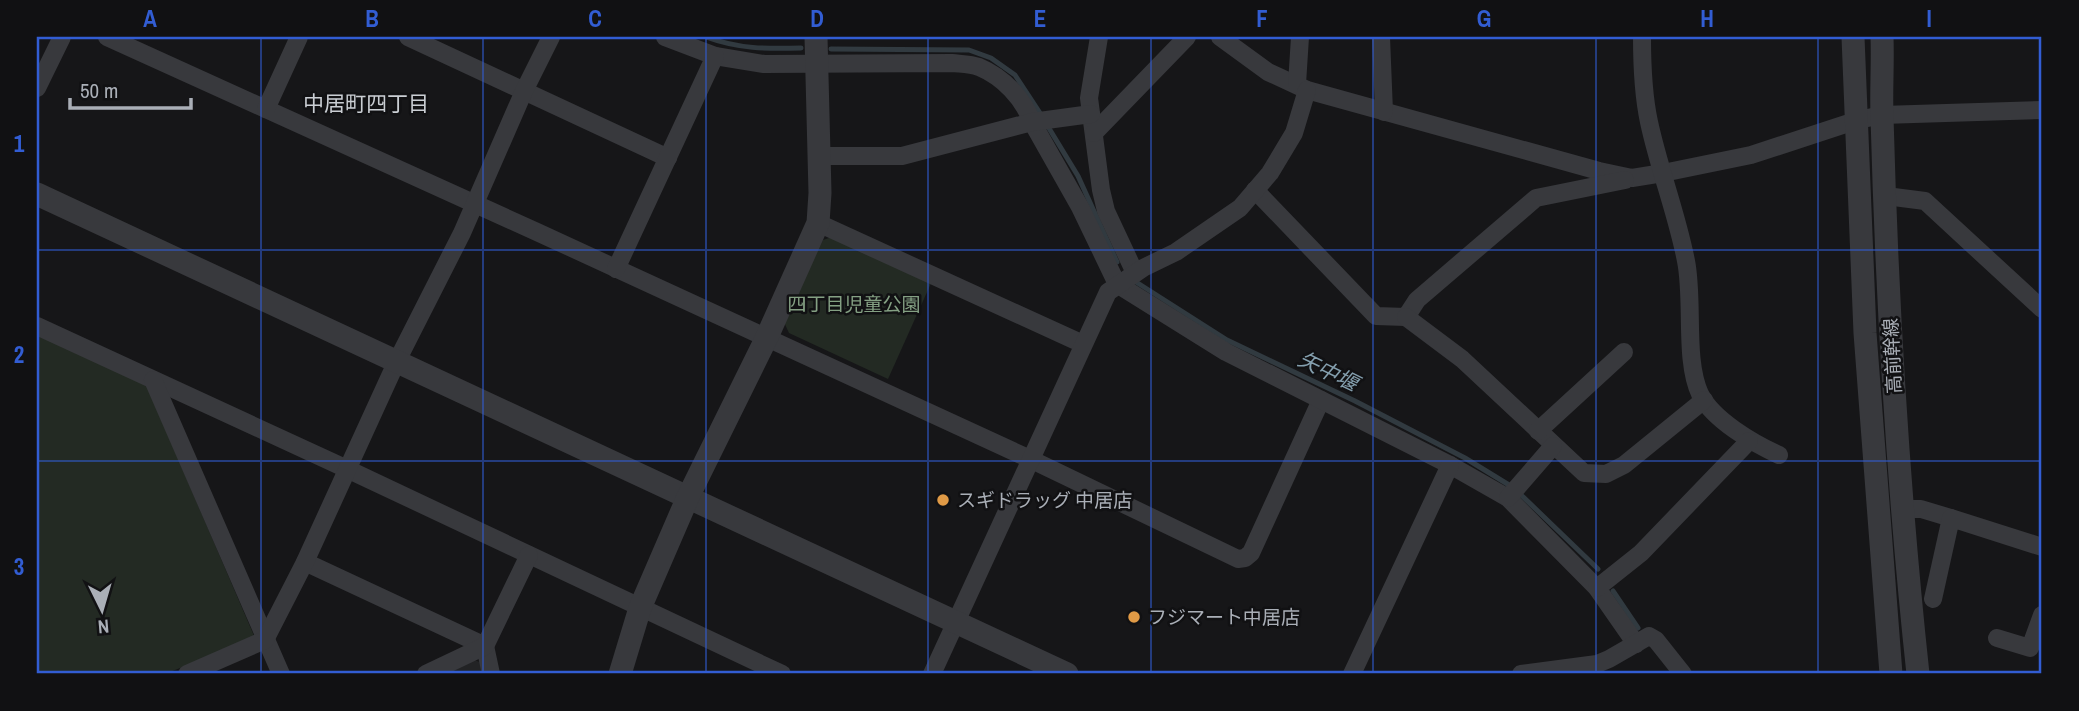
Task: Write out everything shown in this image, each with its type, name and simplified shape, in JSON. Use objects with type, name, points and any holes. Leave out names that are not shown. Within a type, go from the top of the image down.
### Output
[{"type":"street","points":[[37,88],[61,37]]},
{"type":"street","points":[[107,37],[1030,460],[1231,557],[1245,558],[1251,553],[1321,400]]},
{"type":"street","points":[[267,109],[299,37]]},
{"type":"street","points":[[408,37],[668,158]]},
{"type":"street","points":[[187,674],[265,640],[396,363],[476,204],[524,91],[551,37]]},
{"type":"street","points":[[665,37],[715,56],[764,64],[952,63],[977,65],[993,74],[1010,88],[1027,108],[1032,122],[1080,207],[1117,284],[1226,352],[1508,498],[1597,587],[1636,644]]},
{"type":"street","points":[[620,674],[640,608],[688,497],[766,339],[818,223],[816,37]]},
{"type":"street","points":[[1099,37],[1090,84],[1091,114],[1101,190],[1106,212],[1135,273]]},
{"type":"street","points":[[1094,133],[1187,37]]},
{"type":"street","points":[[1220,37],[1268,72],[1302,87],[1632,178]]},
{"type":"street","points":[[932,674],[1108,292],[1135,273],[1176,252],[1240,208],[1270,173],[1294,133],[1302,87],[1300,37]]},
{"type":"street","points":[[1381,37],[1384,111]]},
{"type":"street","points":[[1642,37],[1642,76],[1649,121],[1687,263],[1693,369],[1699,391],[1708,408],[1749,441],[1779,455]]},
{"type":"street","name":"高前幹線","points":[[1853,37],[1865,333],[1886,671]]},
{"type":"street","name":"高前幹線","points":[[1882,37],[1882,115],[1890,332],[1909,603],[1921,673]]},
{"type":"street","points":[[616,269],[715,56]]},
{"type":"street","points":[[1406,317],[1417,300],[1536,198],[1751,155],[1858,120],[1882,115],[2042,110]]},
{"type":"street","points":[[819,156],[902,156],[1032,122],[1091,114]]},
{"type":"street","points":[[1255,190],[1376,316],[1406,317],[1462,359],[1584,473],[1606,474],[1624,465],[1704,400]]},
{"type":"street","points":[[37,194],[1067,674]]},
{"type":"street","points":[[1886,196],[1925,201],[2042,309]]},
{"type":"street","points":[[818,223],[1083,344]]},
{"type":"street","points":[[37,326],[782,674]]},
{"type":"street","points":[[1538,431],[1625,352]]},
{"type":"street","points":[[153,380],[281,674]]},
{"type":"street","points":[[1597,587],[1641,553],[1749,441]]},
{"type":"street","points":[[1508,498],[1553,446]]},
{"type":"street","points":[[1352,674],[1450,466]]},
{"type":"street","points":[[1903,509],[1921,509],[2042,547]]},
{"type":"street","points":[[1933,599],[1951,518]]},
{"type":"street","points":[[426,674],[485,646],[530,555]]},
{"type":"street","points":[[304,562],[485,646]]},
{"type":"street","points":[[1997,638],[2030,648],[2042,615]]},
{"type":"street","points":[[1521,674],[1577,671],[1609,659],[1649,636],[1656,640],[1683,674]]},
{"type":"street","points":[[485,646],[491,674]]},
{"type":"shaded area","points":[[472,659],[482,663],[484,674],[441,674]]},
{"type":"green space","name":"四丁目児童公園","points":[[835,236],[932,281],[888,379],[789,333],[783,320],[823,240]]},
{"type":"green space","points":[[37,334],[146,384],[255,638],[165,674],[37,674]]},
{"type":"waterway","name":"矢中堰","points":[[706,37],[753,47],[801,48]]},
{"type":"waterway","name":"矢中堰","points":[[831,49],[969,50],[991,58],[1015,75],[1040,113]]},
{"type":"waterway","name":"矢中堰","points":[[1047,125],[1078,176],[1117,262]]},
{"type":"waterway","name":"矢中堰","points":[[1136,282],[1227,340],[1355,401],[1465,458],[1509,485]]},
{"type":"waterway","name":"矢中堰","points":[[1519,493],[1598,569]]},
{"type":"waterway","name":"矢中堰","points":[[1613,591],[1638,628]]},
{"type":"place","name":"スギドラッグ 中居店","points":[[943,500]]},
{"type":"place","name":"フジマート中居店","points":[[1134,617]]},
{"type":"district","name":"中居町四丁目","points":[[366,103]]}]
